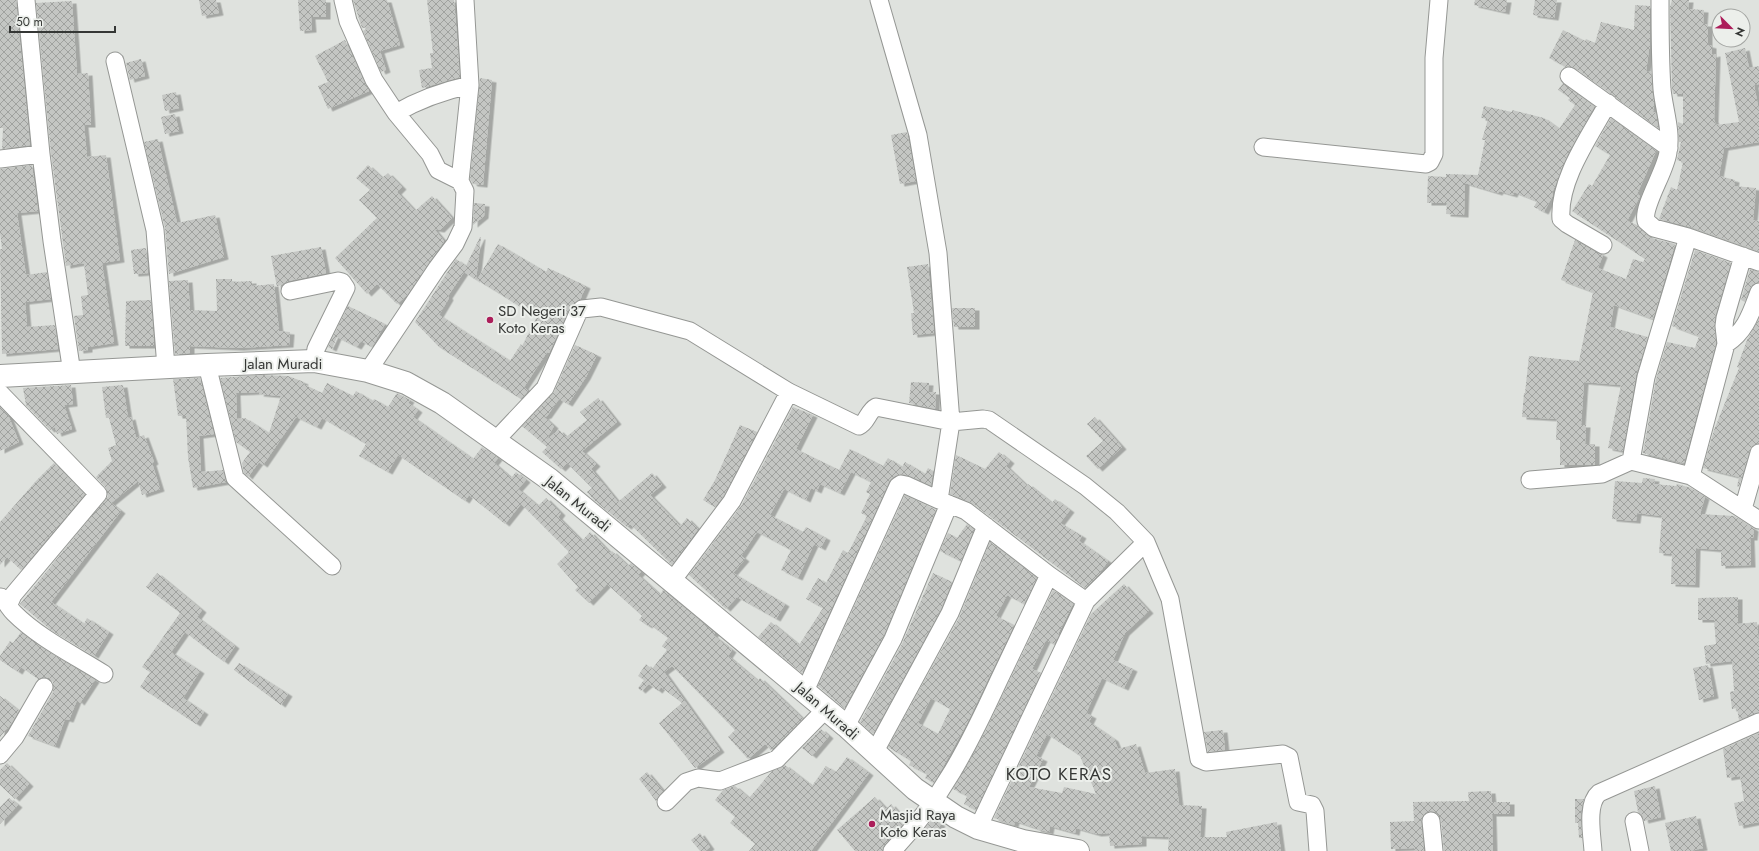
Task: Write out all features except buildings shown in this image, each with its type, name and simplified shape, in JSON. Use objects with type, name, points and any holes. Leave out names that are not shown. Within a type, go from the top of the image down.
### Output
[{"type":"highway","name":"Jalan Muradi","points":[[0,376],[314,361],[368,371],[406,384],[436,400],[549,479],[805,691],[915,789],[956,817],[978,828],[1023,841],[1078,851]]},
{"type":"street","points":[[26,0],[41,154],[52,241],[72,373]]},
{"type":"street","points":[[343,0],[348,22],[374,80],[396,113],[430,154],[438,170],[460,182],[466,191],[463,227],[455,244],[437,268],[368,371]]},
{"type":"street","points":[[460,182],[470,85],[465,0]]},
{"type":"street","points":[[846,726],[893,639],[944,502],[951,422],[938,254],[918,135],[879,0]]},
{"type":"street","points":[[1263,147],[1426,164],[1430,162],[1434,154],[1434,58],[1439,0]]},
{"type":"street","points":[[1660,0],[1662,89],[1670,134],[1669,148],[1668,159],[1644,216],[1649,225],[1654,228],[1688,237],[1751,259],[1725,318],[1724,330],[1726,344],[1691,476]]},
{"type":"street","points":[[115,61],[155,230],[166,367]]},
{"type":"street","points":[[1569,76],[1669,148]]},
{"type":"street","points":[[396,113],[416,101],[437,93],[470,85]]},
{"type":"street","points":[[1603,245],[1567,224],[1561,219],[1561,211],[1565,185],[1571,171],[1608,103]]},
{"type":"street","points":[[0,159],[41,154]]},
{"type":"street","points":[[1631,461],[1646,378],[1688,237]]},
{"type":"street","points":[[290,291],[338,280],[342,282],[346,288],[316,349],[314,361]]},
{"type":"street","points":[[1726,344],[1734,339],[1745,326],[1759,292]]},
{"type":"street","points":[[495,440],[544,388],[578,313],[582,309],[601,307],[690,331],[790,392],[859,426],[863,424],[870,411],[876,407],[951,422],[974,419],[989,420],[1085,486],[1117,512],[1146,542],[1170,599],[1199,759],[1206,762],[1283,754],[1288,757],[1298,802],[1312,806],[1315,811],[1318,851]]},
{"type":"street","points":[[207,365],[235,478],[332,566]]},
{"type":"street","points":[[672,581],[732,501],[790,392]]},
{"type":"street","points":[[0,393],[98,494],[13,595],[5,600],[13,612],[42,635],[104,674]]},
{"type":"street","points":[[1743,509],[1759,453]]},
{"type":"street","points":[[1530,480],[1602,474],[1631,461],[1691,476],[1759,520]]},
{"type":"street","points":[[805,691],[898,486],[902,484],[966,511],[1049,575],[1086,601]]},
{"type":"street","points":[[874,753],[950,613],[986,526]]},
{"type":"street","points":[[978,828],[1086,601],[1146,542]]},
{"type":"street","points":[[892,851],[913,830],[934,802],[967,748],[1049,575]]},
{"type":"street","points":[[0,755],[16,737],[44,687]]},
{"type":"street","points":[[666,802],[686,782],[693,779],[720,781],[777,759],[826,709]]},
{"type":"street","points":[[1593,851],[1591,804],[1594,797],[1598,793],[1759,722]]},
{"type":"street","points":[[1431,820],[1434,851]]},
{"type":"street","points":[[1634,821],[1640,851]]},
{"type":"place","name":"SD Negeri 37 Koto Keras","points":[[490,320]]},
{"type":"place","name":"Masjid Raya Koto Keras","points":[[872,824]]},
{"type":"district","name":"KOTO KERAS","points":[[1059,774]]}]
